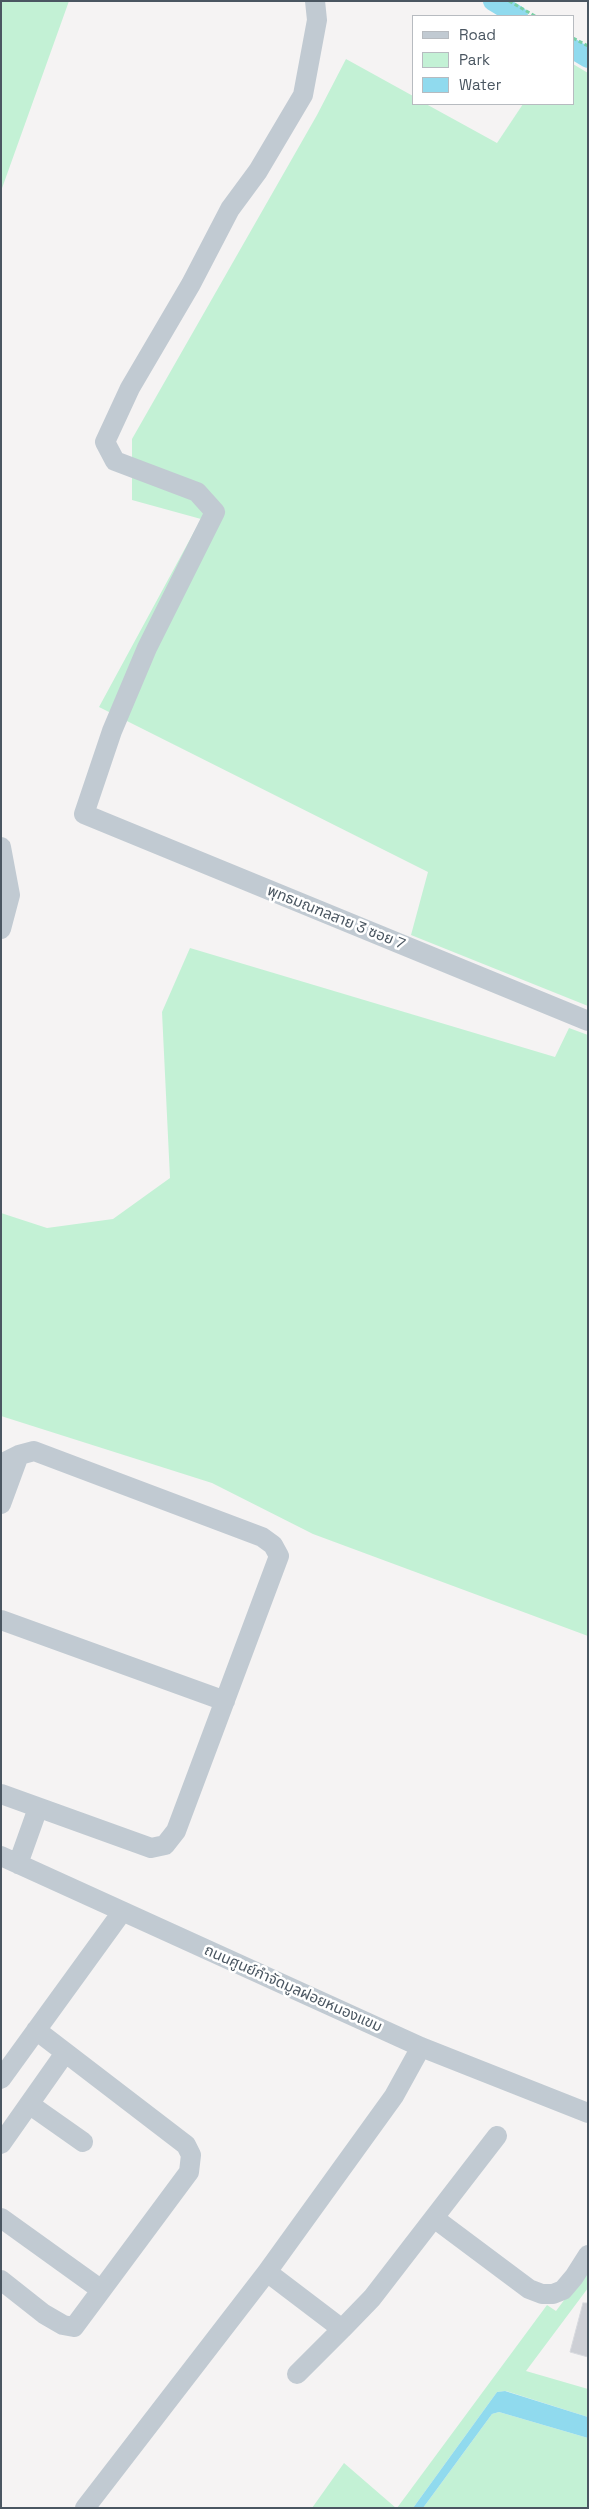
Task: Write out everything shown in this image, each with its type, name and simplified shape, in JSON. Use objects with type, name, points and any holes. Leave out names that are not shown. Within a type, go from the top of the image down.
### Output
[{"type":"street","name":"พุทธมณฑลสาย 3 ซอย 7","points":[[315,1],[317,20],[303,95],[258,170],[230,209],[192,284],[130,388],[105,442],[115,461],[197,492],[215,512],[147,648],[112,731],[84,814],[588,1021]]},
{"type":"street","points":[[1,847],[10,895],[2,925]]},
{"type":"street","points":[[1,1464],[19,1455],[34,1451],[262,1537],[274,1545],[279,1556],[176,1831],[166,1845],[150,1848],[1,1794]]},
{"type":"street","points":[[1,1504],[19,1455]]},
{"type":"street","points":[[1,1620],[225,1701]]},
{"type":"street","points":[[10,1860],[38,1808]]},
{"type":"street","name":"ถนนศูนย์กำจัดมูลฝอยหนองแขม","points":[[10,1860],[421,2047],[588,2114]]},
{"type":"street","points":[[2,2078],[122,1912]]},
{"type":"street","points":[[1,2280],[44,2314],[63,2325],[74,2327],[189,2172],[191,2155],[186,2144],[36,2030]]},
{"type":"street","points":[[85,2508],[267,2272],[394,2096],[421,2047]]},
{"type":"street","points":[[1,2144],[66,2053]]},
{"type":"street","points":[[29,2104],[83,2142]]},
{"type":"street","points":[[297,2374],[372,2298],[497,2136]]},
{"type":"street","points":[[1,2218],[100,2290]]},
{"type":"street","points":[[434,2218],[529,2289],[542,2294],[553,2294],[563,2290],[588,2255]]},
{"type":"street","points":[[267,2272],[342,2329]]},
{"type":"path","points":[[509,1],[533,15]]},
{"type":"path","points":[[574,39],[588,46]]},
{"type":"green space","points":[[1,1],[69,1],[1,191]]},
{"type":"green space","points":[[346,59],[412,95],[412,105],[428,105],[497,143],[522,105],[574,105],[574,65],[588,73],[588,1006],[411,935],[428,872],[99,707],[201,519],[132,500],[132,439],[317,115]]},
{"type":"green space","points":[[190,948],[555,1057],[569,1028],[588,1035],[588,1636],[313,1534],[212,1483],[1,1416],[1,1213],[47,1228],[113,1219],[170,1178],[162,1012]]},
{"type":"green space","points":[[588,2268],[588,2288],[526,2371],[588,2389],[588,2417],[506,2391],[497,2392],[413,2508],[397,2508],[547,2305],[556,2311]]},
{"type":"green space","points":[[499,2412],[588,2438],[588,2508],[423,2508],[492,2414]]},
{"type":"green space","points":[[344,2463],[396,2508],[312,2508]]},
{"type":"water","points":[[505,2391],[588,2417],[588,2438],[499,2412],[492,2414],[423,2508],[413,2508],[497,2392]]},
{"type":"building","points":[[583,2303],[588,2303],[588,2357],[570,2352]]},
{"type":"waterway","points":[[493,1],[516,15]]},
{"type":"waterway","points":[[574,50],[588,58]]}]
